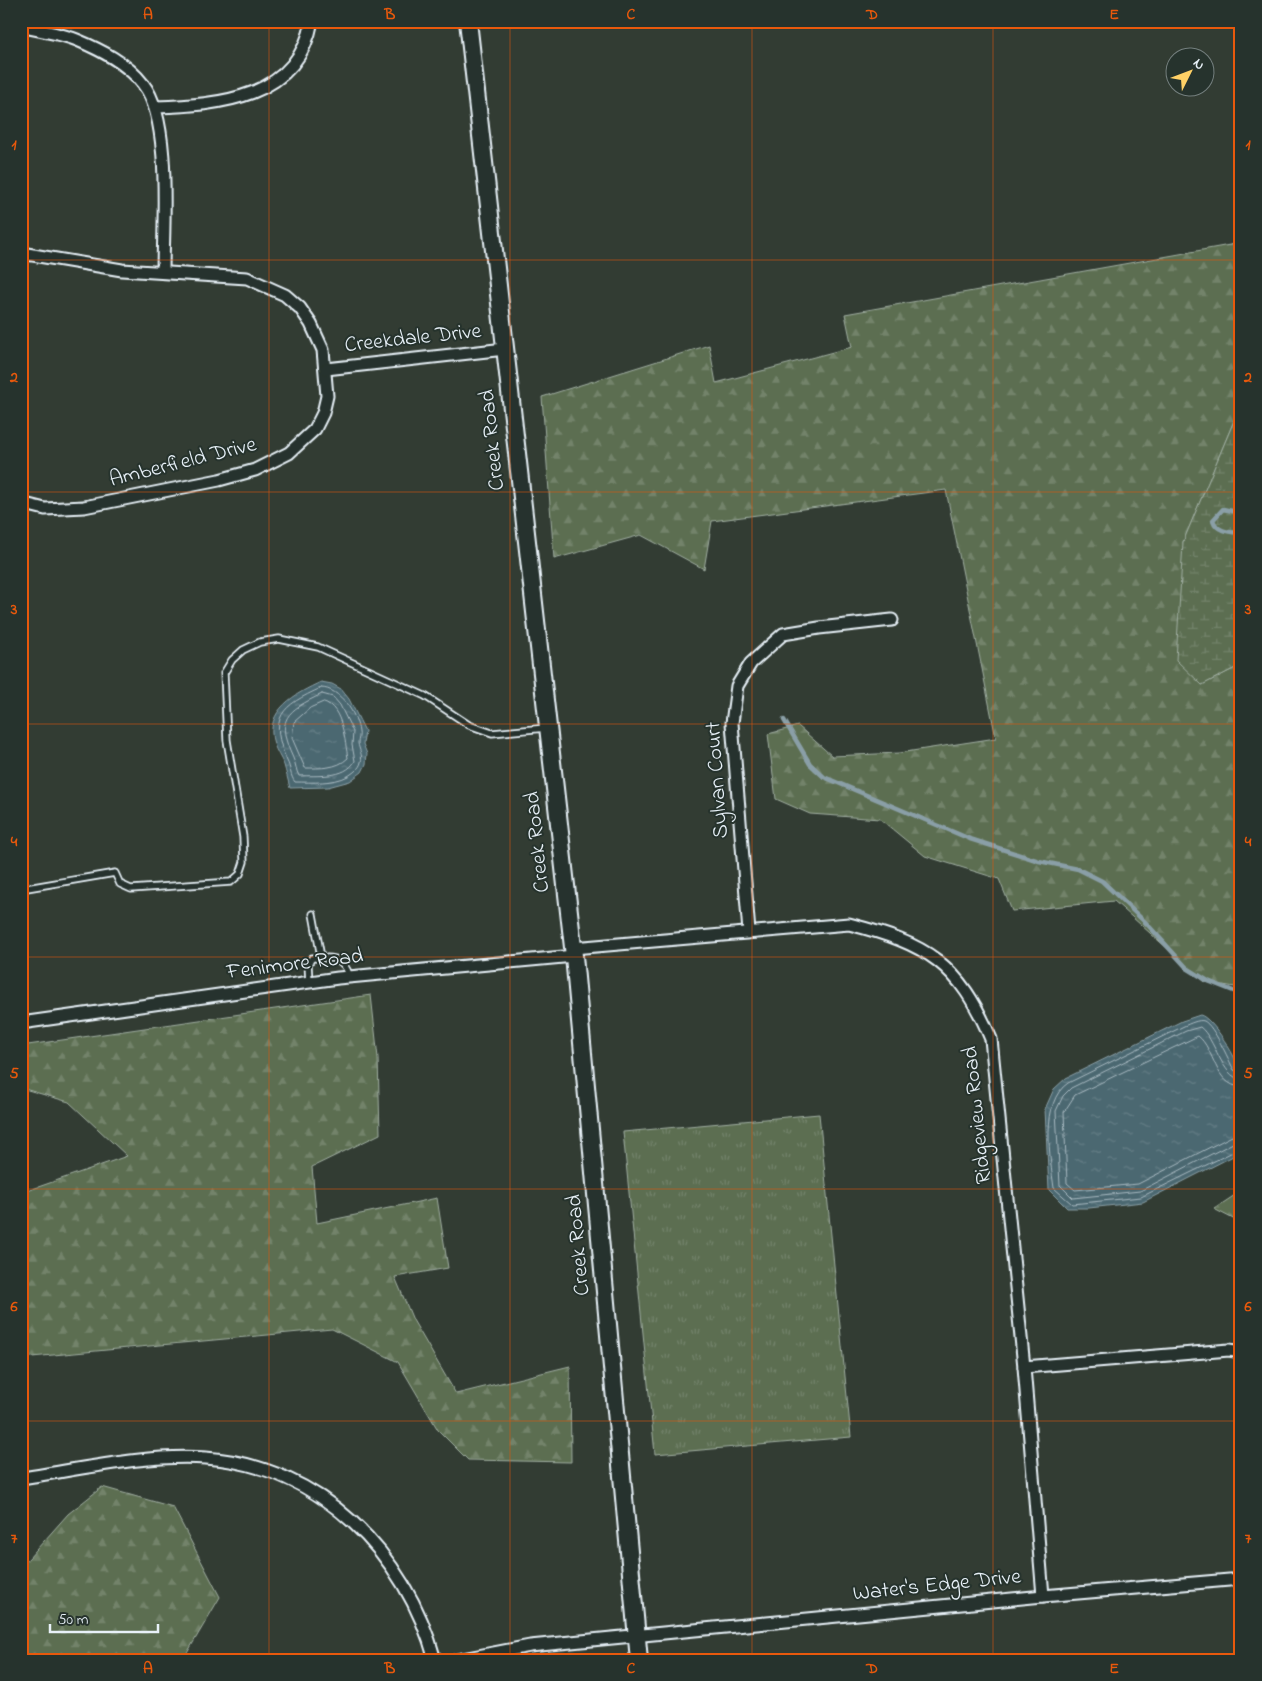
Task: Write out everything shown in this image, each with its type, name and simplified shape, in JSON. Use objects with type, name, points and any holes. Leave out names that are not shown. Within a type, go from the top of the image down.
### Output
[{"type":"main road","name":"Creek Road","points":[[468,21],[574,952],[639,1660]]},
{"type":"street","points":[[155,107],[196,106],[238,99],[270,85],[296,60],[309,38],[312,21]]},
{"type":"street","points":[[21,26],[76,39],[121,62],[144,85],[155,107],[162,143],[163,272]]},
{"type":"street","name":"Amberfield Drive","points":[[21,253],[122,270],[247,278],[285,295],[300,308],[311,324],[323,350],[327,396],[323,414],[315,429],[289,453],[255,470],[219,480],[84,507],[45,509],[21,503]]},
{"type":"street","name":"Creekdale Drive","points":[[326,369],[505,349]]},
{"type":"street","name":"Sylvan Court","points":[[749,932],[732,723],[737,686],[751,663],[783,634],[892,620]]},
{"type":"street","name":"Ridgeview Road","points":[[574,952],[749,932],[849,924],[891,935],[928,952],[959,980],[978,1008],[991,1039],[1024,1367],[1043,1596]]},
{"type":"street","name":"Fenimore Road","points":[[21,1023],[309,982],[574,952]]},
{"type":"street","points":[[1024,1367],[1229,1350],[1241,1352]]},
{"type":"street","points":[[21,1478],[165,1458],[207,1458],[257,1468],[298,1484],[335,1507],[362,1529],[378,1547],[412,1598],[422,1618],[436,1660]]},
{"type":"street","name":"Water's Edge Drive","points":[[457,1660],[530,1646],[1043,1596],[1241,1579]]},
{"type":"lane","points":[[21,892],[27,888],[115,873],[120,884],[131,889],[231,882],[240,874],[244,862],[243,837],[227,740],[224,673],[232,660],[243,650],[260,642],[280,639],[318,647],[425,696],[468,725],[492,733],[548,727]]},
{"type":"lane","points":[[313,914],[321,957]]},
{"type":"lane","points":[[309,982],[308,964],[312,958],[321,957],[339,960],[346,965],[350,977]]},
{"type":"green space","points":[[1241,243],[1241,404],[1183,542],[1202,685],[1241,665],[1241,988],[1205,982],[1114,901],[1012,911],[999,879],[925,856],[880,819],[810,814],[776,799],[768,734],[798,726],[832,756],[899,753],[996,738],[946,490],[712,521],[704,569],[641,535],[554,559],[542,397],[709,345],[716,383],[852,347],[845,314]]},
{"type":"green space","points":[[1241,404],[1241,665],[1202,685],[1176,660],[1183,542]]},
{"type":"green space","points":[[371,995],[378,1058],[380,1134],[312,1167],[317,1223],[437,1198],[448,1268],[395,1277],[413,1320],[456,1394],[570,1366],[571,1462],[468,1460],[438,1430],[398,1362],[332,1329],[21,1358],[21,1193],[127,1156],[69,1102],[21,1088],[21,1046]]},
{"type":"green space","points":[[819,1114],[851,1437],[655,1454],[623,1132]]},
{"type":"green space","points":[[1241,1191],[1241,1223],[1214,1209]]},
{"type":"green space","points":[[102,1487],[173,1507],[220,1597],[183,1660],[21,1660],[21,1567],[68,1514]]},
{"type":"water","points":[[321,682],[332,684],[341,689],[349,699],[365,731],[363,744],[367,754],[366,764],[362,772],[350,781],[328,787],[290,788],[284,765],[274,744],[273,722],[284,704]]},
{"type":"water","points":[[1200,1015],[1218,1031],[1230,1050],[1241,1074],[1241,1152],[1143,1202],[1089,1208],[1067,1208],[1049,1190],[1045,1109],[1054,1089],[1066,1078],[1182,1021]]},
{"type":"waterway","points":[[1241,513],[1223,509],[1213,520],[1220,529],[1241,533]]},
{"type":"waterway","points":[[784,720],[810,764],[824,777],[970,839],[1039,861],[1078,869],[1102,881],[1147,924],[1187,968],[1208,981],[1241,994]]}]
